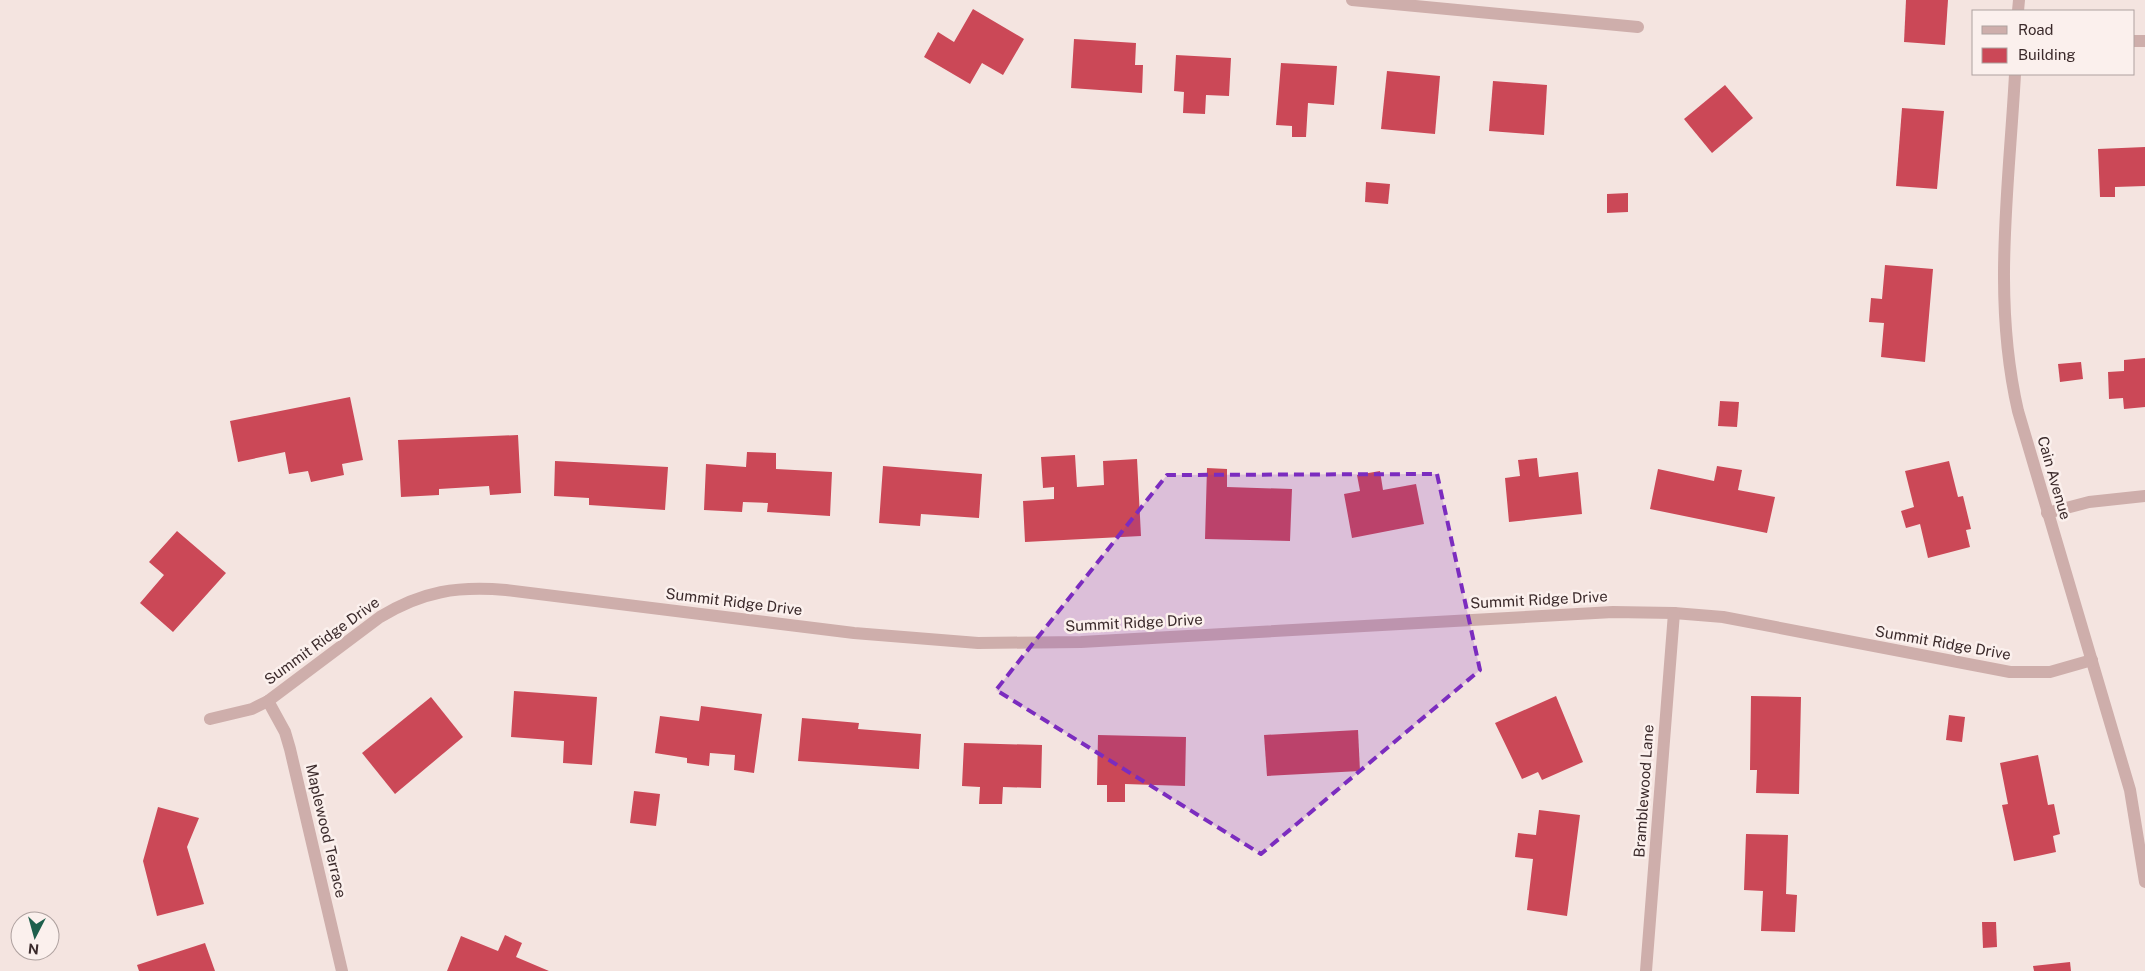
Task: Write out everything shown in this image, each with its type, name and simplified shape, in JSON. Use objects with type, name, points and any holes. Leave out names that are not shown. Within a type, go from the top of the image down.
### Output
[{"type":"street","points":[[1352,0],[1638,27]]},
{"type":"street","name":"Cain Avenue","points":[[2015,75],[2005,232],[2004,326],[2012,383],[2047,513],[2130,790],[2145,882]]},
{"type":"street","points":[[2047,513],[2089,502],[2145,496]]},
{"type":"street","name":"Summit Ridge Drive","points":[[210,719],[252,709],[268,701],[380,618],[398,607],[419,597],[463,589],[506,590],[880,636],[987,643],[1081,642],[1613,612],[1674,613],[1749,621],[1987,670],[2050,672],[2092,660]]},
{"type":"street","name":"Bramblewood Lane","points":[[1646,971],[1674,613]]},
{"type":"street","name":"Maplewood Terrace","points":[[268,701],[285,732],[290,749],[342,971]]},
{"type":"highlighted area","points":[[1437,474],[1480,670],[1261,854],[996,690],[1167,475]]},
{"type":"building","points":[[1906,0],[1948,0],[1945,45],[1904,42]]},
{"type":"building","points":[[973,9],[1024,39],[1003,75],[982,63],[970,84],[924,57],[938,32],[954,42]]},
{"type":"building","points":[[1074,39],[1136,43],[1135,65],[1143,65],[1142,93],[1071,88]]},
{"type":"building","points":[[1176,55],[1231,58],[1229,96],[1206,95],[1205,114],[1183,113],[1184,92],[1174,91]]},
{"type":"building","points":[[1281,63],[1337,66],[1334,105],[1308,103],[1306,137],[1292,137],[1292,126],[1276,125]]},
{"type":"building","points":[[1387,71],[1440,76],[1435,134],[1381,129]]},
{"type":"building","points":[[1493,81],[1547,85],[1544,135],[1489,131]]},
{"type":"building","points":[[1725,85],[1753,118],[1712,153],[1684,119]]},
{"type":"building","points":[[1902,108],[1944,111],[1937,189],[1896,186]]},
{"type":"building","points":[[2145,147],[2145,186],[2115,187],[2115,197],[2100,197],[2098,149]]},
{"type":"building","points":[[1366,182],[1390,184],[1388,204],[1365,202]]},
{"type":"building","points":[[1628,193],[1628,212],[1607,213],[1607,194]]},
{"type":"building","points":[[1885,265],[1933,269],[1925,362],[1881,357],[1884,323],[1869,322],[1871,298],[1882,299]]},
{"type":"building","points":[[2145,358],[2145,407],[2124,409],[2123,398],[2109,399],[2108,372],[2124,371],[2124,360]]},
{"type":"building","points":[[2081,362],[2083,379],[2060,382],[2058,364]]},
{"type":"building","points":[[350,397],[363,460],[342,464],[344,475],[311,482],[308,471],[289,474],[285,452],[238,462],[230,421]]},
{"type":"building","points":[[1720,401],[1739,402],[1737,427],[1718,426]]},
{"type":"building","points":[[518,435],[521,493],[490,495],[489,486],[439,489],[439,495],[401,497],[398,440]]},
{"type":"building","points":[[747,452],[776,453],[776,469],[832,472],[830,516],[767,512],[768,503],[743,502],[742,512],[704,510],[706,464],[746,467]]},
{"type":"building","points":[[1075,455],[1077,487],[1104,485],[1103,461],[1137,459],[1141,536],[1025,542],[1023,501],[1054,499],[1054,487],[1043,488],[1041,457]]},
{"type":"building","points":[[1537,458],[1539,477],[1578,472],[1582,514],[1509,522],[1505,478],[1520,476],[1518,460]]},
{"type":"building","points":[[555,461],[668,467],[665,510],[589,505],[589,498],[554,496]]},
{"type":"building","points":[[1949,461],[1958,497],[1963,496],[1971,529],[1966,530],[1970,547],[1928,558],[1920,524],[1906,528],[1901,511],[1914,507],[1905,471]]},
{"type":"building","points":[[883,466],[982,474],[979,518],[921,514],[920,526],[879,523]]},
{"type":"building","points":[[1717,466],[1742,470],[1738,490],[1775,497],[1767,533],[1650,509],[1658,469],[1714,481]]},
{"type":"building","points":[[1207,468],[1227,469],[1227,487],[1292,489],[1290,541],[1205,539]]},
{"type":"building","points":[[1380,471],[1383,490],[1416,484],[1424,524],[1352,538],[1344,494],[1360,491],[1357,475]]},
{"type":"building","points":[[177,531],[226,573],[173,632],[140,603],[164,575],[149,562]]},
{"type":"building","points":[[514,691],[597,697],[592,765],[563,763],[564,741],[511,737]]},
{"type":"building","points":[[1556,696],[1583,762],[1542,780],[1538,772],[1522,779],[1495,723]]},
{"type":"building","points":[[1751,696],[1801,697],[1799,794],[1756,793],[1757,770],[1750,770]]},
{"type":"building","points":[[431,697],[463,737],[395,794],[362,753]]},
{"type":"building","points":[[701,706],[762,714],[754,773],[734,770],[735,755],[710,753],[709,766],[687,763],[687,758],[655,753],[660,716],[699,721]]},
{"type":"building","points":[[1949,715],[1965,717],[1962,742],[1946,740]]},
{"type":"building","points":[[802,718],[859,723],[858,729],[921,734],[919,769],[798,761]]},
{"type":"building","points":[[1358,730],[1360,771],[1267,776],[1264,735]]},
{"type":"building","points":[[1098,735],[1186,737],[1185,786],[1125,784],[1125,802],[1107,802],[1107,785],[1097,785]]},
{"type":"building","points":[[964,743],[1042,745],[1041,788],[1003,787],[1002,804],[979,804],[980,787],[962,786]]},
{"type":"building","points":[[2038,755],[2048,805],[2054,804],[2060,834],[2053,836],[2056,852],[2014,861],[2002,805],[2008,804],[2000,763]]},
{"type":"building","points":[[634,791],[660,794],[656,826],[630,823]]},
{"type":"building","points":[[158,807],[199,818],[187,847],[204,904],[157,916],[143,861]]},
{"type":"building","points":[[1539,810],[1580,815],[1567,916],[1527,910],[1533,859],[1515,857],[1518,833],[1536,835]]},
{"type":"building","points":[[1746,834],[1788,835],[1786,894],[1797,895],[1795,932],[1761,931],[1763,891],[1744,890]]},
{"type":"building","points":[[1982,922],[1996,922],[1997,947],[1983,948]]},
{"type":"building","points":[[505,935],[522,943],[516,957],[549,971],[447,971],[461,936],[498,951]]},
{"type":"building","points":[[205,943],[215,971],[139,971],[137,965]]},
{"type":"building","points":[[2070,962],[2071,971],[2034,971],[2033,966]]}]
